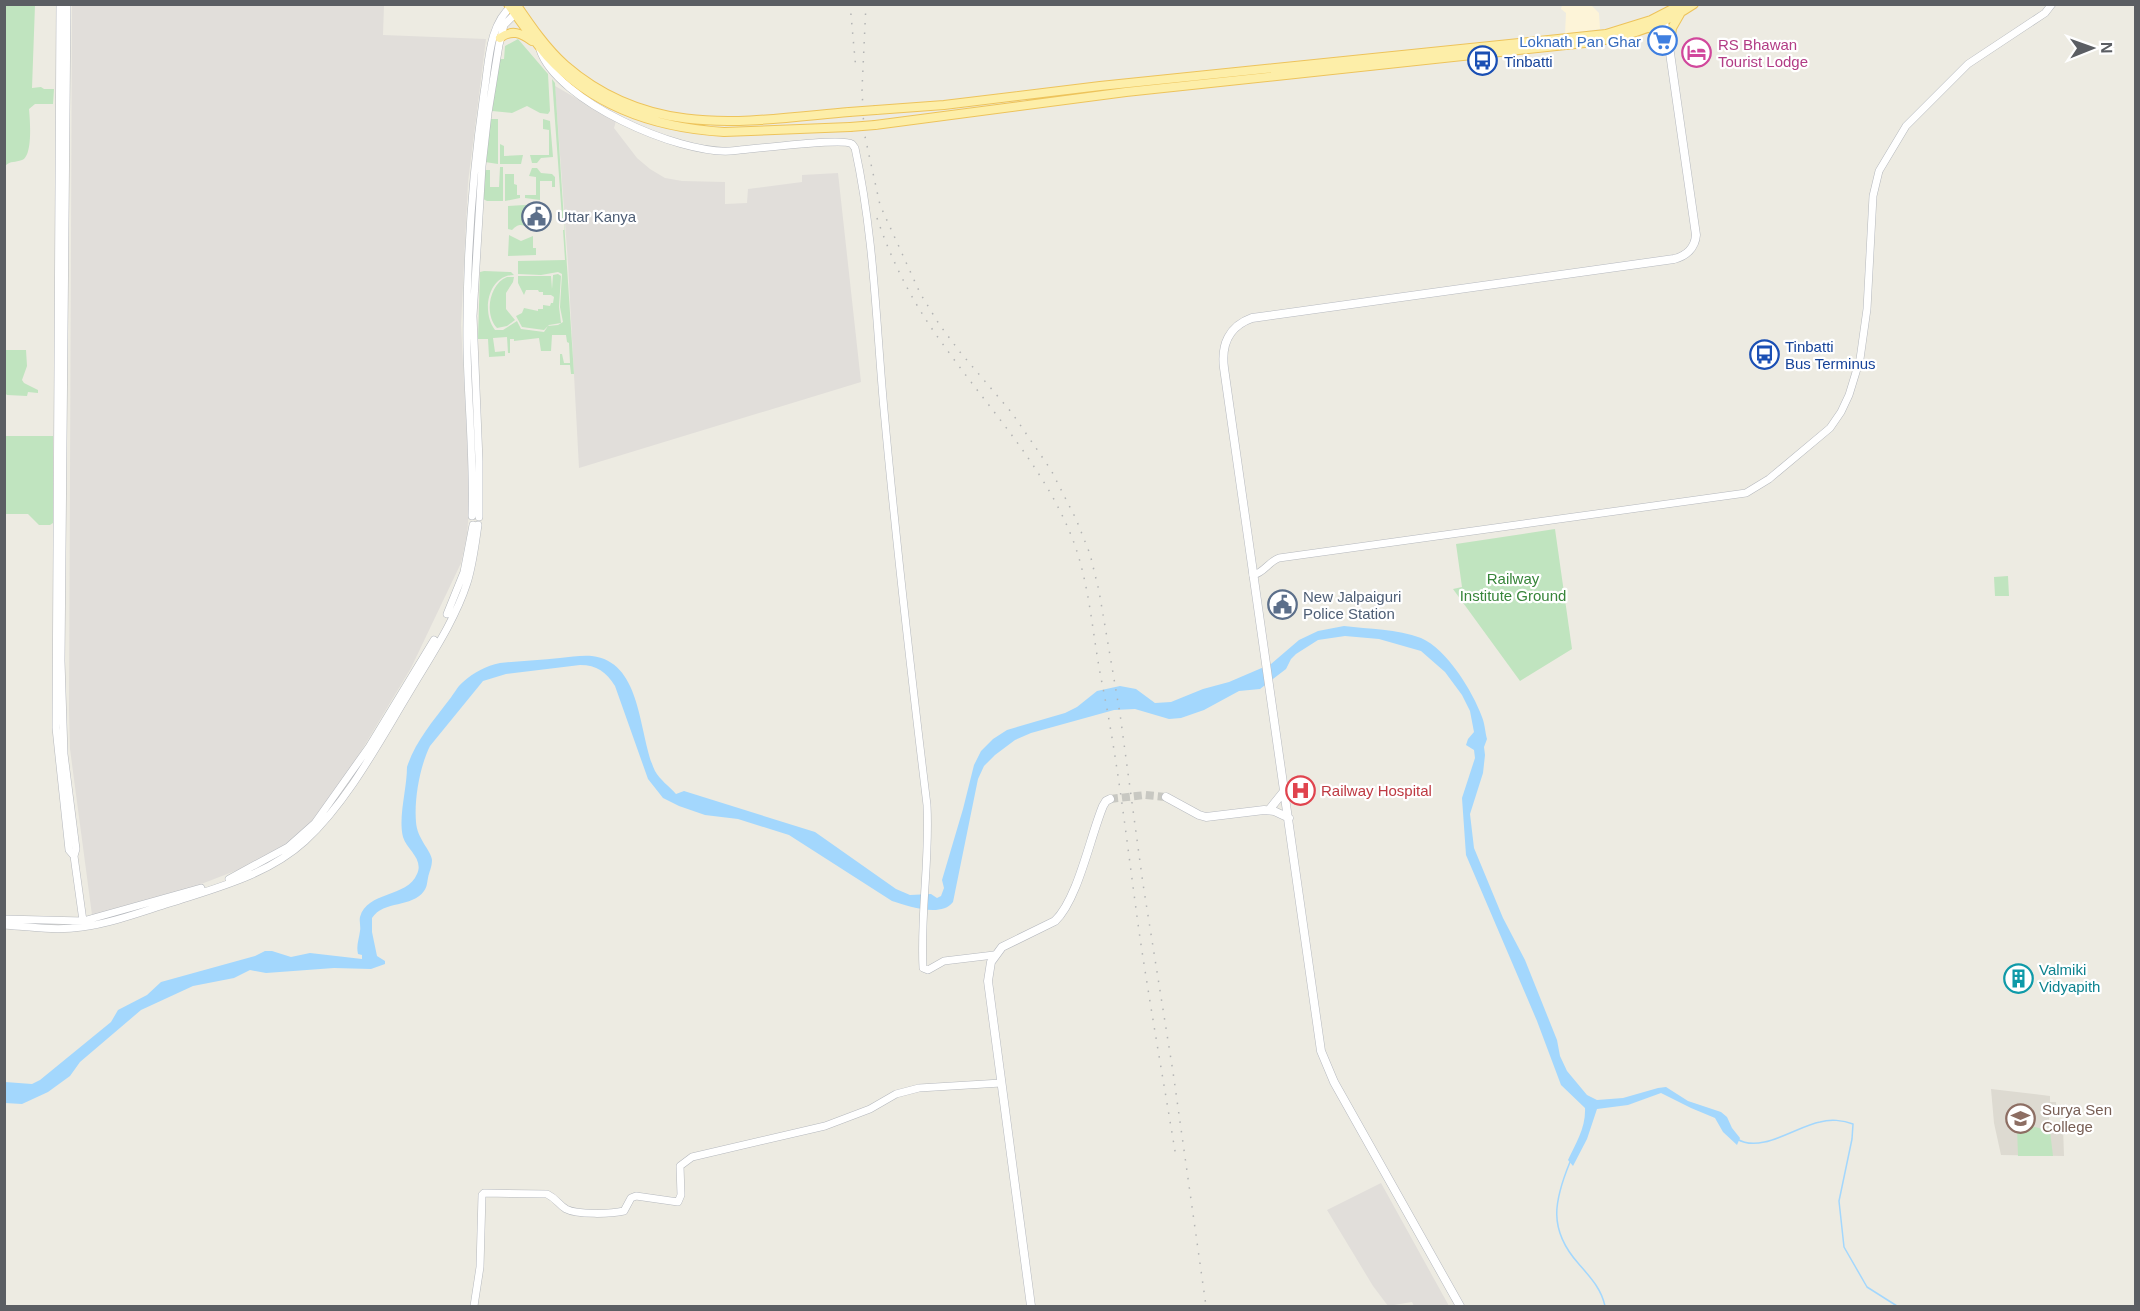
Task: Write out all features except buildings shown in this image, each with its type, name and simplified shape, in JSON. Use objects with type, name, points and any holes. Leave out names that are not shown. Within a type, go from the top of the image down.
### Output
[{"type":"main road","points":[[500,38],[508,33],[518,33],[539,47],[567,75],[601,99],[626,112],[665,125],[724,132],[875,125],[1118,93],[1427,59],[1443,61],[1483,59],[1530,49],[1604,40],[1650,28],[1681,9],[1694,4]]},
{"type":"main road","points":[[514,7],[546,45],[573,72],[604,92],[649,112],[676,118],[719,122],[944,105],[1100,86],[1599,34],[1665,18]]},
{"type":"main road","points":[[514,7],[539,47]]},
{"type":"main road","points":[[1668,41],[1681,9]]},
{"type":"main road","points":[[1460,1306],[1323,1059],[1223,362],[1224,346],[1231,332],[1243,322],[1257,317],[1674,259],[1686,254],[1694,245],[1696,235],[1665,18]]},
{"type":"main road","points":[[1650,28],[1668,41]]},
{"type":"main road","points":[[1269,810],[1285,790]]},
{"type":"main road","points":[[1166,797],[1206,817],[1269,810],[1288,818]]},
{"type":"main road","points":[[1031,1306],[988,987],[989,973],[994,955],[1002,947],[1054,921],[1061,915],[1072,893],[1098,818],[1108,800]]},
{"type":"street","points":[[60,4],[61,432]]},
{"type":"street","points":[[67,4],[60,545],[62,728],[76,849],[74,856],[83,921]]},
{"type":"street","points":[[1254,575],[1279,558],[1746,493],[1769,479],[1830,428],[1841,412],[1856,377],[1867,309],[1873,196],[1879,171],[1891,150],[1906,126],[1962,69],[2045,13],[2052,4]]},
{"type":"street","points":[[494,49],[514,7]]},
{"type":"street","points":[[4,919],[83,921],[229,879],[288,848],[304,834],[337,794],[369,747],[435,639],[460,585],[475,525],[481,521],[476,516],[467,349],[476,157],[500,18],[514,7]]},
{"type":"street","points":[[539,47],[543,58],[565,84],[628,124],[666,140],[721,151],[849,143],[855,148],[873,255],[895,532],[927,805],[924,970],[944,961],[994,955]]},
{"type":"street","points":[[4,925],[77,928],[117,920],[247,876],[276,862],[303,843],[325,820],[344,794],[383,736],[433,651],[466,586],[473,561],[475,525]]},
{"type":"street","points":[[474,1306],[480,1267],[482,1195],[484,1193],[547,1194],[568,1209],[592,1213],[624,1211],[631,1198],[636,1196],[678,1202],[681,1195],[680,1166],[692,1157],[825,1126],[870,1109],[896,1094],[919,1088],[1001,1083]]},
{"type":"shaded area","points":[[72,5],[384,5],[383,35],[486,39],[468,182],[461,325],[470,497],[467,535],[461,563],[411,668],[342,783],[319,815],[301,833],[284,847],[248,866],[196,886],[92,915],[70,749],[69,710]]},
{"type":"shaded area","points":[[1562,5],[1591,5],[1599,13],[1600,29],[1565,34],[1566,13],[1561,9]]},
{"type":"shaded area","points":[[555,86],[616,121],[614,128],[637,158],[665,178],[682,181],[725,182],[725,204],[747,203],[748,189],[802,182],[802,175],[838,173],[861,382],[579,468],[568,263]]},
{"type":"shaded area","name":"Surya Sen College","points":[[1991,1089],[2050,1096],[2050,1102],[2056,1102],[2056,1113],[2049,1113],[2049,1126],[2063,1126],[2064,1156],[2001,1155],[1994,1123]]},
{"type":"shaded area","points":[[1381,1183],[1449,1306],[1414,1306],[1412,1302],[1388,1306],[1373,1286],[1327,1210]]},
{"type":"green space","points":[[5,5],[35,5],[32,88],[54,89],[53,104],[35,104],[29,109],[30,137],[26,157],[5,166]]},
{"type":"green space","points":[[518,39],[548,74],[550,111],[548,114],[540,113],[527,106],[512,113],[492,111],[500,59],[504,59],[505,46]]},
{"type":"green space","points":[[552,79],[555,83],[564,218],[562,218]]},
{"type":"green space","points":[[490,119],[498,119],[498,164],[485,162]]},
{"type":"green space","points":[[543,119],[550,121],[553,157],[541,158],[537,163],[532,163],[530,155],[549,155],[549,130],[543,129]]},
{"type":"green space","points":[[500,144],[504,146],[504,156],[523,155],[521,164],[500,164]]},
{"type":"green space","points":[[500,167],[503,167],[503,201],[487,201],[483,199],[485,170],[490,170],[490,187],[499,187]]},
{"type":"green space","points":[[532,168],[537,168],[541,173],[552,174],[555,177],[555,187],[552,187],[552,181],[540,181],[540,200],[525,198],[525,195],[536,195],[536,177],[529,176]]},
{"type":"green space","points":[[505,174],[514,174],[514,184],[517,185],[517,195],[520,195],[520,198],[505,201]]},
{"type":"green space","points":[[540,204],[540,214],[533,218],[533,229],[521,225],[512,230],[508,229],[508,206]]},
{"type":"green space","points":[[563,230],[565,230],[574,374],[571,374],[570,365],[560,365],[560,354],[562,354],[564,363],[570,363],[569,343],[566,335],[552,335],[551,351],[541,351],[539,338],[514,341],[510,339],[510,353],[508,353],[507,337],[493,338],[495,352],[505,351],[505,356],[489,357],[488,339],[478,339],[480,272],[511,272],[514,275],[498,281],[490,296],[488,314],[495,330],[503,330],[517,321],[521,329],[544,332],[548,326],[563,322],[560,307],[562,274],[558,272],[541,275],[518,274],[518,261],[565,260]]},
{"type":"green space","points":[[509,235],[521,241],[533,236],[533,248],[536,248],[536,255],[508,256]]},
{"type":"green space","points":[[553,275],[561,276],[559,307],[561,323],[549,325],[544,330],[522,327],[516,316],[522,313],[524,308],[538,311],[538,309],[543,309],[543,305],[550,306],[554,297],[543,295],[543,292],[538,290],[526,290],[524,295],[518,283],[518,276],[551,276],[552,289]]},
{"type":"green space","points":[[507,277],[514,277],[506,293],[506,309],[515,320],[507,326],[497,328],[491,316],[490,300],[496,286]]},
{"type":"green space","points":[[5,350],[26,350],[27,366],[22,380],[38,390],[38,393],[28,392],[27,396],[7,395],[4,392]]},
{"type":"green space","points":[[5,436],[53,436],[53,523],[50,525],[39,525],[28,514],[5,514]]},
{"type":"green space","name":"Railway Institute Ground","points":[[1555,529],[1572,649],[1520,681],[1453,589],[1462,587],[1456,544]]},
{"type":"green space","points":[[2008,576],[2009,596],[1995,596],[1994,577]]},
{"type":"green space","points":[[2017,1127],[2035,1127],[2050,1131],[2053,1156],[2018,1156]]},
{"type":"water","points":[[1344,626],[1393,631],[1421,638],[1431,644],[1458,672],[1478,707],[1487,739],[1484,747],[1483,773],[1470,814],[1474,848],[1503,918],[1525,960],[1567,1071],[1587,1095],[1597,1100],[1623,1098],[1666,1087],[1688,1101],[1721,1112],[1727,1117],[1740,1138],[1737,1145],[1723,1132],[1715,1118],[1661,1093],[1628,1105],[1597,1109],[1587,1139],[1573,1166],[1568,1160],[1582,1128],[1585,1108],[1561,1085],[1537,1021],[1466,855],[1462,798],[1475,758],[1474,750],[1466,745],[1474,732],[1470,711],[1462,695],[1445,672],[1421,651],[1379,639],[1345,636],[1318,640],[1296,654],[1286,669],[1260,689],[1239,691],[1204,710],[1181,718],[1169,719],[1135,709],[1114,710],[1031,733],[1015,740],[984,766],[978,779],[953,902],[948,907],[933,910],[915,908],[892,901],[789,835],[738,819],[705,815],[663,798],[648,779],[615,686],[604,673],[596,668],[580,665],[506,674],[483,681],[430,746],[423,763],[417,793],[416,822],[419,834],[431,856],[432,865],[426,888],[419,896],[377,912],[372,918],[372,932],[377,956],[385,961],[385,964],[371,969],[334,968],[266,973],[250,970],[234,978],[193,986],[141,1010],[80,1062],[70,1076],[48,1092],[22,1104],[5,1103],[5,1082],[32,1084],[40,1080],[111,1022],[118,1010],[147,995],[161,982],[255,956],[265,951],[291,957],[310,953],[362,959],[357,948],[360,917],[364,909],[378,898],[412,882],[419,869],[417,859],[405,842],[402,829],[407,767],[410,758],[425,732],[459,686],[471,675],[490,666],[500,663],[584,656],[609,661],[621,671],[630,686],[655,771],[676,794],[684,791],[815,832],[896,889],[910,895],[931,894],[937,898],[941,896],[944,888],[942,880],[974,765],[981,751],[993,739],[1007,730],[1065,713],[1077,707],[1097,691],[1120,686],[1136,689],[1155,703],[1171,702],[1203,689],[1229,682],[1271,664],[1299,640],[1318,631]]},
{"type":"waterway","points":[[1737,1139],[1747,1143],[1768,1141],[1824,1121],[1836,1120],[1853,1124],[1839,1201],[1844,1247],[1867,1287],[1897,1306]]},
{"type":"waterway","points":[[1570,1162],[1560,1189],[1558,1226],[1568,1250],[1594,1283],[1605,1306]]},
{"type":"tunnel","points":[[1110,799],[1145,795],[1166,797]]},
{"type":"railway","points":[[850,4],[856,70]]},
{"type":"railway","points":[[866,4],[862,89],[864,132],[880,205],[920,293],[939,324],[1012,413],[1051,470],[1076,519],[1090,554],[1099,591],[1120,714],[1206,1306]]},
{"type":"railway","points":[[877,218],[890,252],[915,301],[934,332],[1014,438],[1045,484],[1059,509],[1077,553],[1087,590],[1113,746],[1140,938],[1176,1157]]},
{"type":"place","name":"Loknath Pan Ghar","points":[[1662,41]]},
{"type":"place","name":"RS Bhawan Tourist Lodge","points":[[1697,53]]},
{"type":"place","name":"Tinbatti","points":[[1483,61]]},
{"type":"place","name":"Uttar Kanya","points":[[536,216]]},
{"type":"place","name":"Tinbatti Bus Terminus","points":[[1764,355]]},
{"type":"place","name":"New Jalpaiguri Police Station","points":[[1282,605]]},
{"type":"place","name":"Railway Hospital","points":[[1300,790]]},
{"type":"place","name":"Valmiki Vidyapith","points":[[2018,978]]},
{"type":"place","name":"Surya Sen College","points":[[2021,1118]]}]
